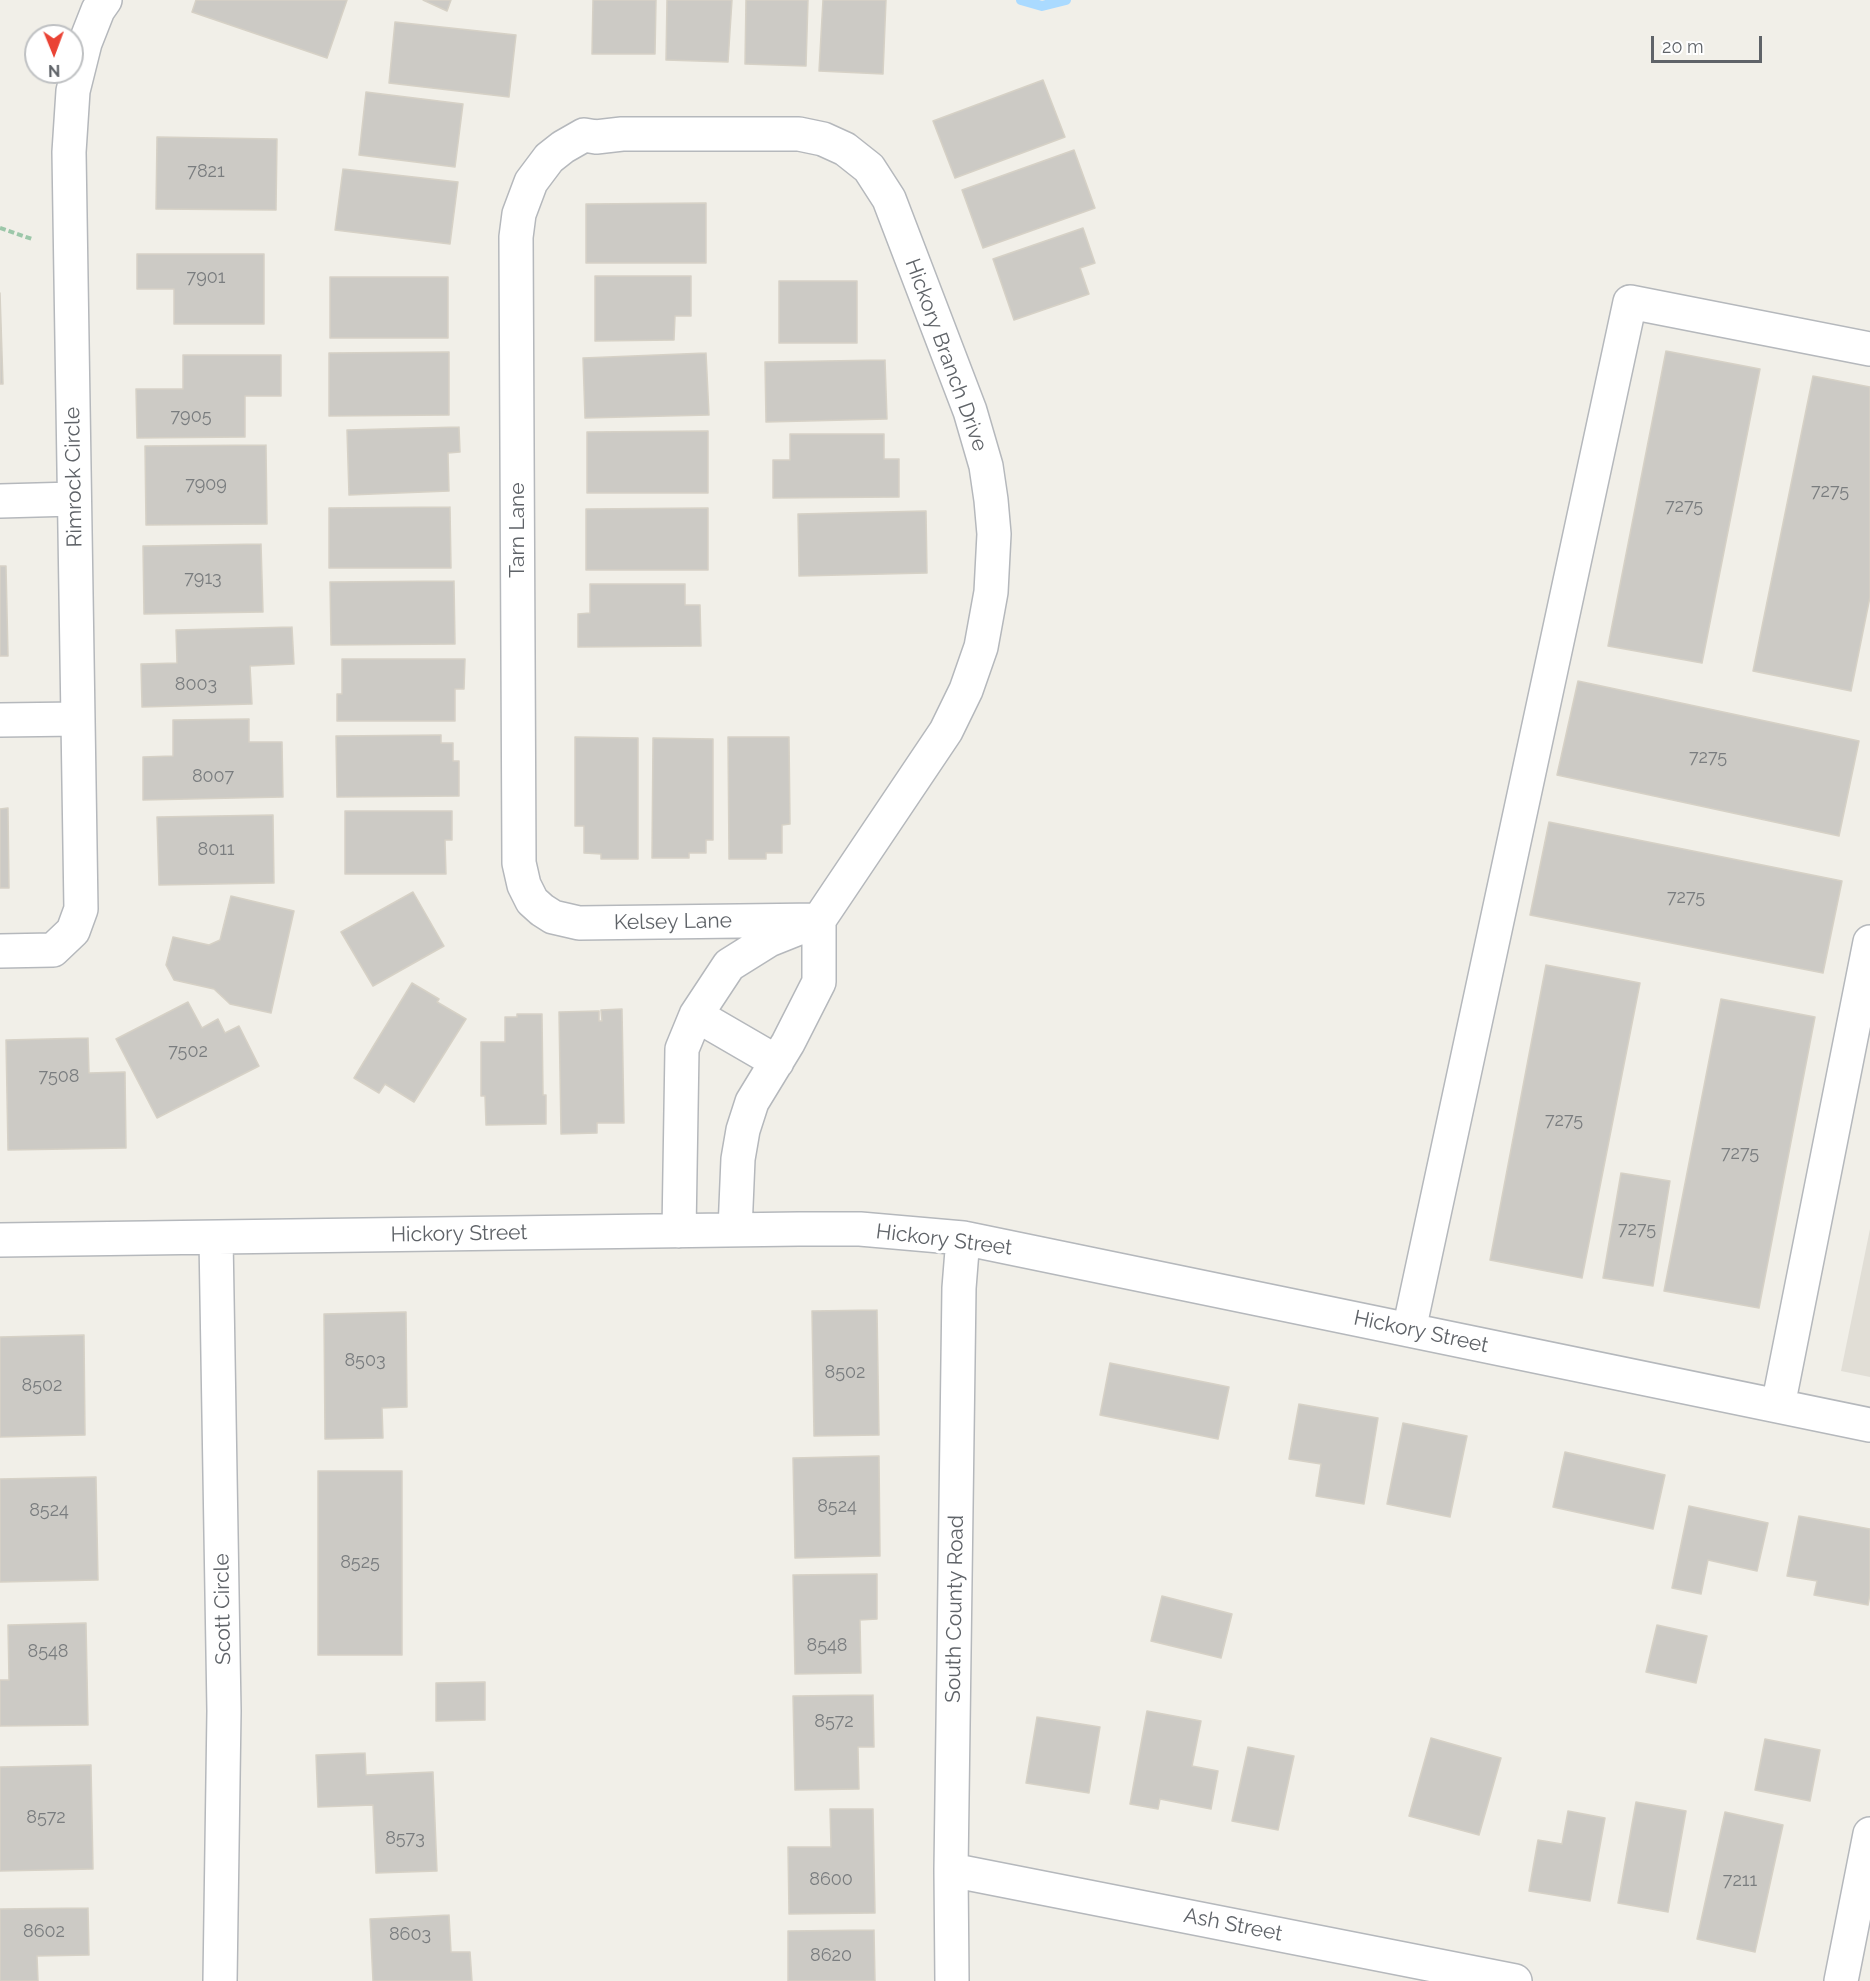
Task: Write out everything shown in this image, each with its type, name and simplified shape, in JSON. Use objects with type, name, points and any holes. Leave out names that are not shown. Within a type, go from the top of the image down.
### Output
[{"type":"street","name":"Rimrock Circle","points":[[0,951],[53,951],[72,931],[81,909],[69,152],[74,91],[93,3]]},
{"type":"street","name":"Hickory Branch Drive","points":[[545,163],[563,147],[584,135],[799,134],[823,139],[845,149],[869,168],[890,199],[970,411],[986,466],[994,534],[992,592],[981,647],[966,690],[946,731],[819,920]]},
{"type":"street","name":"Tarn Lane","points":[[532,901],[524,885],[519,863],[516,237],[524,197],[531,182],[545,163]]},
{"type":"street","points":[[1409,1330],[1630,302],[1870,349]]},
{"type":"street","points":[[0,501],[74,499]]},
{"type":"street","points":[[0,720],[78,719]]},
{"type":"street","name":"Kelsey Lane","points":[[532,901],[553,917],[579,923],[819,920]]},
{"type":"street","points":[[679,1231],[682,1049],[696,1015],[729,965],[769,940],[819,920],[819,982],[777,1062],[752,1102],[743,1130],[738,1159],[735,1230]]},
{"type":"street","points":[[1778,1406],[1870,942]]},
{"type":"street","points":[[696,1015],[777,1062]]},
{"type":"street","name":"Hickory Street","points":[[0,1240],[860,1229],[963,1238],[1870,1425]]},
{"type":"street","name":"Scott Circle","points":[[216,1238],[225,1711],[220,1981]]},
{"type":"street","name":"South County Road","points":[[952,1981],[951,1870],[959,1288],[963,1238]]},
{"type":"street","points":[[1841,1981],[1870,1834]]},
{"type":"street","name":"Ash Street","points":[[951,1870],[1515,1981]]},
{"type":"path","points":[[0,228],[32,238]]},
{"type":"shaded area","points":[[1870,1229],[1870,1377],[1841,1371]]},
{"type":"building","points":[[196,0],[347,0],[327,58],[192,12]]},
{"type":"building","points":[[423,0],[451,0],[447,11]]},
{"type":"building","points":[[593,0],[656,0],[655,54],[592,54]]},
{"type":"building","points":[[667,0],[732,0],[728,62],[666,60]]},
{"type":"building","points":[[746,0],[808,0],[806,66],[745,64]]},
{"type":"building","points":[[823,0],[886,0],[883,74],[819,71]]},
{"type":"building","points":[[395,22],[516,35],[509,97],[389,83]]},
{"type":"building","points":[[1043,80],[1065,137],[955,178],[933,121]]},
{"type":"building","points":[[366,92],[463,104],[455,167],[359,155]]},
{"type":"building","points":[[157,137],[277,139],[276,210],[156,209]]},
{"type":"building","points":[[1074,150],[1095,208],[983,248],[962,190]]},
{"type":"building","points":[[343,169],[458,182],[450,244],[335,230]]},
{"type":"building","points":[[706,203],[706,263],[586,263],[586,204]]},
{"type":"building","points":[[1083,228],[1095,263],[1080,268],[1089,294],[1014,320],[993,259]]},
{"type":"building","points":[[137,254],[264,254],[264,324],[174,324],[174,289],[137,289]]},
{"type":"building","points":[[595,276],[691,276],[691,316],[675,316],[674,340],[595,341]]},
{"type":"building","points":[[330,277],[448,277],[448,338],[330,338]]},
{"type":"building","points":[[779,281],[857,281],[857,343],[779,343]]},
{"type":"building","points":[[0,293],[3,384],[0,384]]},
{"type":"building","points":[[1666,351],[1760,369],[1702,663],[1608,646]]},
{"type":"building","points":[[449,352],[449,415],[329,416],[329,353]]},
{"type":"building","points":[[706,353],[709,415],[585,418],[583,358]]},
{"type":"building","points":[[183,355],[281,355],[281,396],[245,396],[245,437],[137,438],[136,389],[183,389]]},
{"type":"building","points":[[885,360],[887,419],[766,422],[765,362]]},
{"type":"building","points":[[1813,376],[1870,387],[1870,597],[1851,691],[1753,671]]},
{"type":"building","points":[[459,427],[460,452],[448,453],[449,491],[349,495],[347,430]]},
{"type":"building","points":[[708,431],[708,493],[587,493],[587,432]]},
{"type":"building","points":[[790,434],[884,434],[884,459],[899,459],[899,497],[773,498],[773,460],[790,460]]},
{"type":"building","points":[[266,445],[267,524],[146,525],[145,446]]},
{"type":"building","points":[[450,507],[451,568],[329,568],[329,508]]},
{"type":"building","points":[[708,508],[708,570],[586,570],[586,509]]},
{"type":"building","points":[[926,511],[927,573],[799,576],[798,514]]},
{"type":"building","points":[[261,544],[263,612],[144,614],[143,546]]},
{"type":"building","points":[[0,566],[6,566],[8,656],[0,656]]},
{"type":"building","points":[[454,581],[455,644],[331,645],[330,582]]},
{"type":"building","points":[[590,584],[685,584],[685,605],[700,605],[701,646],[578,647],[578,614],[590,613]]},
{"type":"building","points":[[292,627],[294,664],[250,666],[252,704],[142,707],[141,664],[177,663],[176,630]]},
{"type":"building","points":[[342,659],[465,659],[464,689],[455,689],[455,721],[337,721],[337,694],[342,694]]},
{"type":"building","points":[[1578,681],[1859,741],[1839,836],[1557,775]]},
{"type":"building","points":[[249,719],[249,742],[282,742],[283,797],[143,800],[143,757],[173,756],[173,720]]},
{"type":"building","points":[[441,735],[441,743],[453,743],[453,761],[459,761],[459,796],[337,797],[336,736]]},
{"type":"building","points":[[575,737],[638,738],[638,859],[601,859],[601,854],[584,853],[584,826],[575,826]]},
{"type":"building","points":[[728,737],[789,737],[790,824],[782,825],[782,853],[766,853],[766,859],[729,859]]},
{"type":"building","points":[[653,738],[713,739],[713,840],[706,840],[706,853],[689,853],[689,858],[652,858]]},
{"type":"building","points":[[8,808],[9,888],[0,888],[0,809]]},
{"type":"building","points":[[345,811],[452,811],[452,840],[445,840],[446,874],[345,874]]},
{"type":"building","points":[[273,815],[274,883],[159,885],[157,817]]},
{"type":"building","points":[[1549,822],[1842,881],[1823,973],[1530,915]]},
{"type":"building","points":[[413,892],[444,946],[373,986],[341,932]]},
{"type":"building","points":[[231,896],[294,911],[271,1013],[230,1004],[214,989],[174,980],[166,965],[173,937],[209,945],[220,940]]},
{"type":"building","points":[[1546,965],[1640,983],[1582,1278],[1490,1260]]},
{"type":"building","points":[[412,983],[439,999],[437,1002],[466,1019],[414,1102],[385,1084],[379,1093],[354,1078]]},
{"type":"building","points":[[1721,999],[1815,1017],[1759,1308],[1664,1291]]},
{"type":"building","points":[[188,1002],[202,1028],[218,1019],[225,1033],[239,1026],[259,1066],[157,1118],[116,1039]]},
{"type":"building","points":[[622,1009],[624,1123],[597,1123],[597,1133],[561,1134],[559,1012],[599,1011],[599,1021],[602,1021],[601,1010]]},
{"type":"building","points":[[517,1014],[542,1014],[543,1095],[546,1095],[546,1124],[486,1125],[485,1096],[481,1096],[481,1042],[505,1042],[505,1017],[517,1017]]},
{"type":"building","points":[[88,1038],[89,1073],[125,1072],[126,1148],[8,1150],[6,1040]]},
{"type":"building","points":[[1621,1173],[1670,1181],[1653,1286],[1603,1278]]},
{"type":"building","points":[[877,1310],[879,1435],[814,1436],[812,1311]]},
{"type":"building","points":[[406,1312],[407,1407],[382,1408],[383,1438],[325,1439],[324,1314]]},
{"type":"building","points":[[84,1335],[85,1435],[0,1437],[0,1337]]},
{"type":"building","points":[[1110,1363],[1229,1387],[1218,1439],[1100,1415]]},
{"type":"building","points":[[1299,1404],[1378,1418],[1364,1504],[1316,1496],[1321,1464],[1289,1459]]},
{"type":"building","points":[[1403,1423],[1467,1436],[1450,1517],[1387,1504]]},
{"type":"building","points":[[1565,1452],[1665,1475],[1653,1529],[1553,1507]]},
{"type":"building","points":[[879,1456],[880,1556],[795,1558],[793,1458]]},
{"type":"building","points":[[318,1471],[402,1471],[402,1655],[318,1655]]},
{"type":"building","points":[[96,1477],[98,1580],[0,1582],[0,1479]]},
{"type":"building","points":[[1689,1506],[1768,1523],[1757,1571],[1708,1560],[1701,1594],[1672,1588]]},
{"type":"building","points":[[1799,1516],[1870,1529],[1868,1605],[1814,1595],[1817,1581],[1787,1576]]},
{"type":"building","points":[[877,1574],[877,1619],[860,1620],[861,1673],[795,1674],[793,1575]]},
{"type":"building","points":[[1162,1596],[1232,1614],[1221,1658],[1151,1641]]},
{"type":"building","points":[[86,1623],[88,1725],[0,1726],[0,1680],[9,1680],[8,1625]]},
{"type":"building","points":[[1657,1625],[1707,1636],[1696,1683],[1646,1672]]},
{"type":"building","points":[[485,1682],[485,1720],[436,1721],[436,1683]]},
{"type":"building","points":[[873,1695],[874,1747],[858,1747],[859,1789],[795,1790],[793,1696]]},
{"type":"building","points":[[1147,1711],[1201,1721],[1192,1766],[1218,1771],[1211,1809],[1160,1799],[1158,1809],[1130,1804]]},
{"type":"building","points":[[1037,1717],[1100,1727],[1089,1793],[1026,1783]]},
{"type":"building","points":[[1431,1738],[1501,1758],[1479,1835],[1409,1816]]},
{"type":"building","points":[[1765,1739],[1820,1750],[1810,1801],[1755,1790]]},
{"type":"building","points":[[1248,1747],[1294,1756],[1278,1830],[1232,1821]]},
{"type":"building","points":[[365,1753],[366,1775],[433,1772],[437,1871],[376,1873],[373,1805],[318,1807],[316,1755]]},
{"type":"building","points":[[91,1765],[93,1869],[0,1871],[0,1767]]},
{"type":"building","points":[[1636,1802],[1686,1811],[1668,1912],[1618,1903]]},
{"type":"building","points":[[830,1809],[873,1809],[875,1913],[789,1914],[788,1847],[831,1847]]},
{"type":"building","points":[[1568,1811],[1605,1818],[1590,1901],[1529,1891],[1538,1840],[1562,1844]]},
{"type":"building","points":[[1725,1812],[1783,1825],[1755,1952],[1697,1939]]},
{"type":"building","points":[[88,1908],[89,1955],[37,1956],[38,1981],[0,1981],[0,1909]]},
{"type":"building","points":[[449,1915],[451,1952],[470,1952],[472,1981],[373,1981],[370,1919]]},
{"type":"building","points":[[874,1930],[875,1981],[788,1981],[788,1931]]},
{"type":"waterway","points":[[1021,0],[1042,6],[1066,0]]}]
